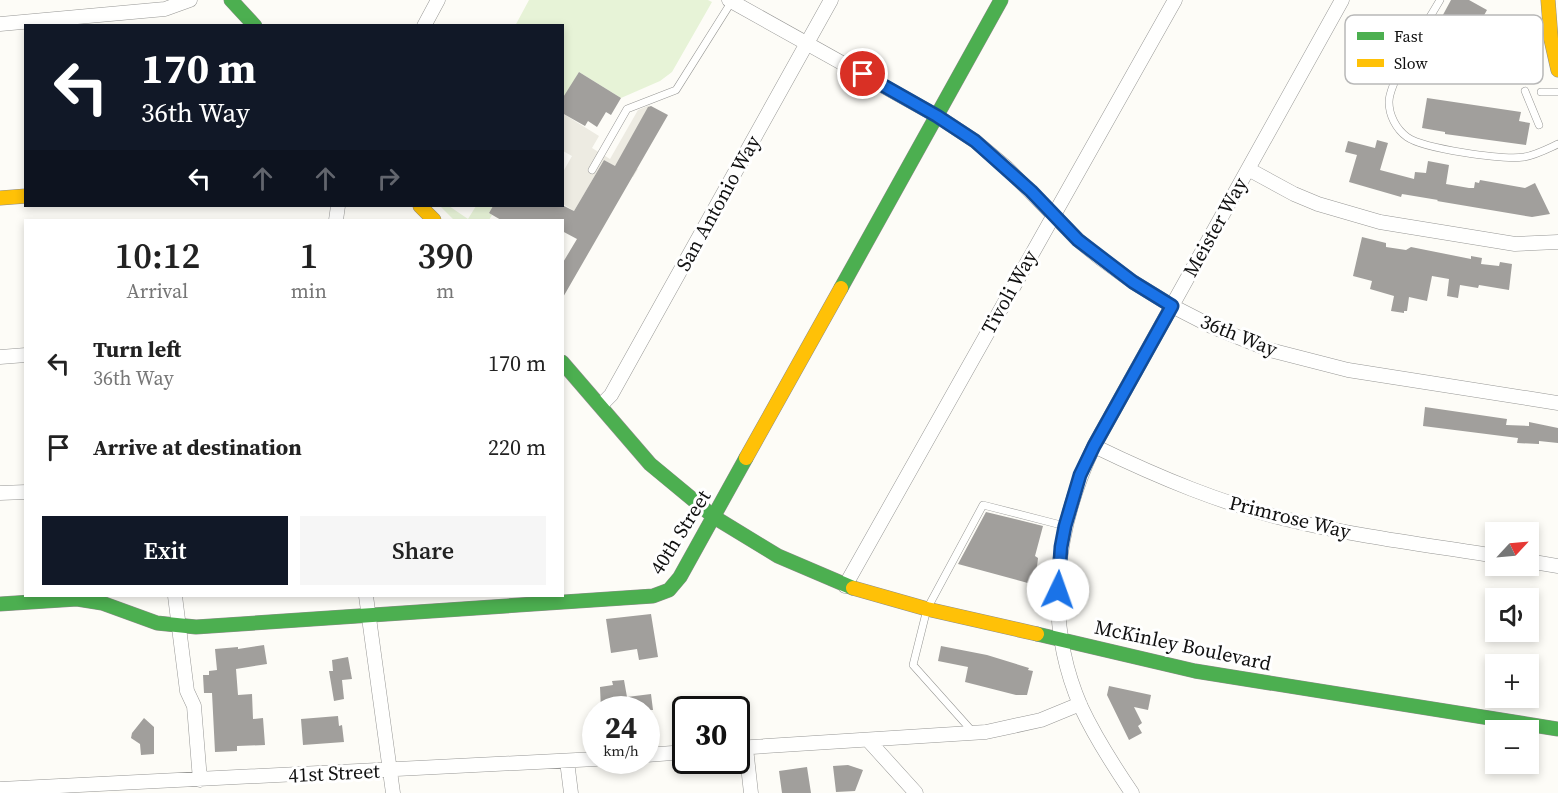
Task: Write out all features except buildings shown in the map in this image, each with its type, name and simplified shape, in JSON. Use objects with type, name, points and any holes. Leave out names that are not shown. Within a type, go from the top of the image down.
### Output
[{"type":"street","points":[[0,24],[165,9],[190,0]]},
{"type":"street","points":[[231,0],[253,24]]},
{"type":"street","points":[[425,24],[438,0]]},
{"type":"street","name":"San Antonio Way","points":[[601,405],[611,395],[831,0]]},
{"type":"street","name":"40th Street","points":[[0,604],[77,599],[102,603],[141,618],[196,627],[661,594],[669,590],[680,577],[714,517],[1001,0]]},
{"type":"street","name":"Tivoli Way","points":[[845,586],[1175,0]]},
{"type":"street","name":"Meister Way","points":[[1132,793],[1094,733],[1080,704],[1070,674],[1056,606],[1065,526],[1080,475],[1094,446],[1342,0]]},
{"type":"street","points":[[1548,0],[1551,39],[1558,70]]},
{"type":"street","name":"36th Way","points":[[730,1],[937,116],[975,141],[1007,168],[1078,240],[1133,282],[1172,306],[1241,339],[1308,361],[1348,370],[1558,404]]},
{"type":"street","points":[[1248,169],[1318,204],[1380,222],[1515,244],[1558,242]]},
{"type":"street","points":[[0,198],[24,196]]},
{"type":"street","points":[[421,207],[433,219]]},
{"type":"street","points":[[0,357],[24,355]]},
{"type":"street","name":"McKinley Boulevard","points":[[564,364],[650,464],[678,489],[714,517],[778,556],[845,586],[927,609],[1179,668],[1558,729]]},
{"type":"street","name":"Primrose Way","points":[[1094,446],[1177,484],[1248,509],[1337,531],[1485,554]]},
{"type":"street","points":[[0,494],[24,492]]},
{"type":"street","points":[[1539,563],[1558,566]]},
{"type":"street","points":[[175,597],[187,691],[194,705],[200,780]]},
{"type":"street","points":[[366,597],[393,793]]},
{"type":"street","points":[[750,747],[974,733],[1023,725],[1080,704]]},
{"type":"street","points":[[868,740],[916,793]]},
{"type":"street","name":"41st Street","points":[[0,789],[39,790],[390,769],[582,760]]},
{"type":"street","points":[[567,762],[571,793]]},
{"type":"street","points":[[747,774],[752,793]]},
{"type":"lane","points":[[1432,15],[1440,0]]},
{"type":"lane","points":[[592,170],[627,109],[676,90],[730,1]]},
{"type":"lane","points":[[1394,84],[1391,90],[1390,111],[1399,130],[1407,137],[1426,145],[1504,158],[1523,157],[1542,152],[1558,144]]},
{"type":"lane","points":[[1525,91],[1539,125]]},
{"type":"lane","points":[[1542,92],[1558,92]]},
{"type":"lane","points":[[974,733],[913,665],[927,609],[983,505],[1065,526]]},
{"type":"green space","points":[[529,0],[708,0],[712,2],[672,72],[660,81],[621,98],[579,72],[564,98],[564,24],[516,24]]},
{"type":"green space","points":[[441,207],[450,207],[468,219],[453,219]]},
{"type":"green space","points":[[475,207],[492,207],[489,213],[492,215],[490,219],[468,219]]},
{"type":"shaded area","points":[[650,105],[620,158],[638,169],[633,177],[604,160],[574,211],[564,205],[564,170],[572,156],[564,152],[564,114],[599,136],[592,148],[610,159],[638,110]]},
{"type":"traffic: fast","points":[[231,0],[253,24]]},
{"type":"traffic: fast","points":[[841,288],[1001,0]]},
{"type":"traffic: fast","points":[[564,364],[650,464],[714,517],[778,556],[853,588]]},
{"type":"traffic: fast","points":[[0,604],[77,599],[102,603],[157,623],[196,627],[653,596],[669,590],[680,577],[746,458]]},
{"type":"traffic: fast","points":[[1037,634],[1195,671],[1558,729]]},
{"type":"traffic: slow","points":[[1548,0],[1551,39],[1558,70]]},
{"type":"traffic: slow","points":[[0,198],[24,196]]},
{"type":"traffic: slow","points":[[421,207],[433,219]]},
{"type":"traffic: slow","points":[[746,458],[841,288]]},
{"type":"traffic: slow","points":[[853,588],[927,609],[1037,634]]},
{"type":"route","points":[[863,74],[937,116],[975,141],[1031,191],[1078,240],[1133,282],[1172,306],[1080,475],[1065,526],[1058,590]]}]
